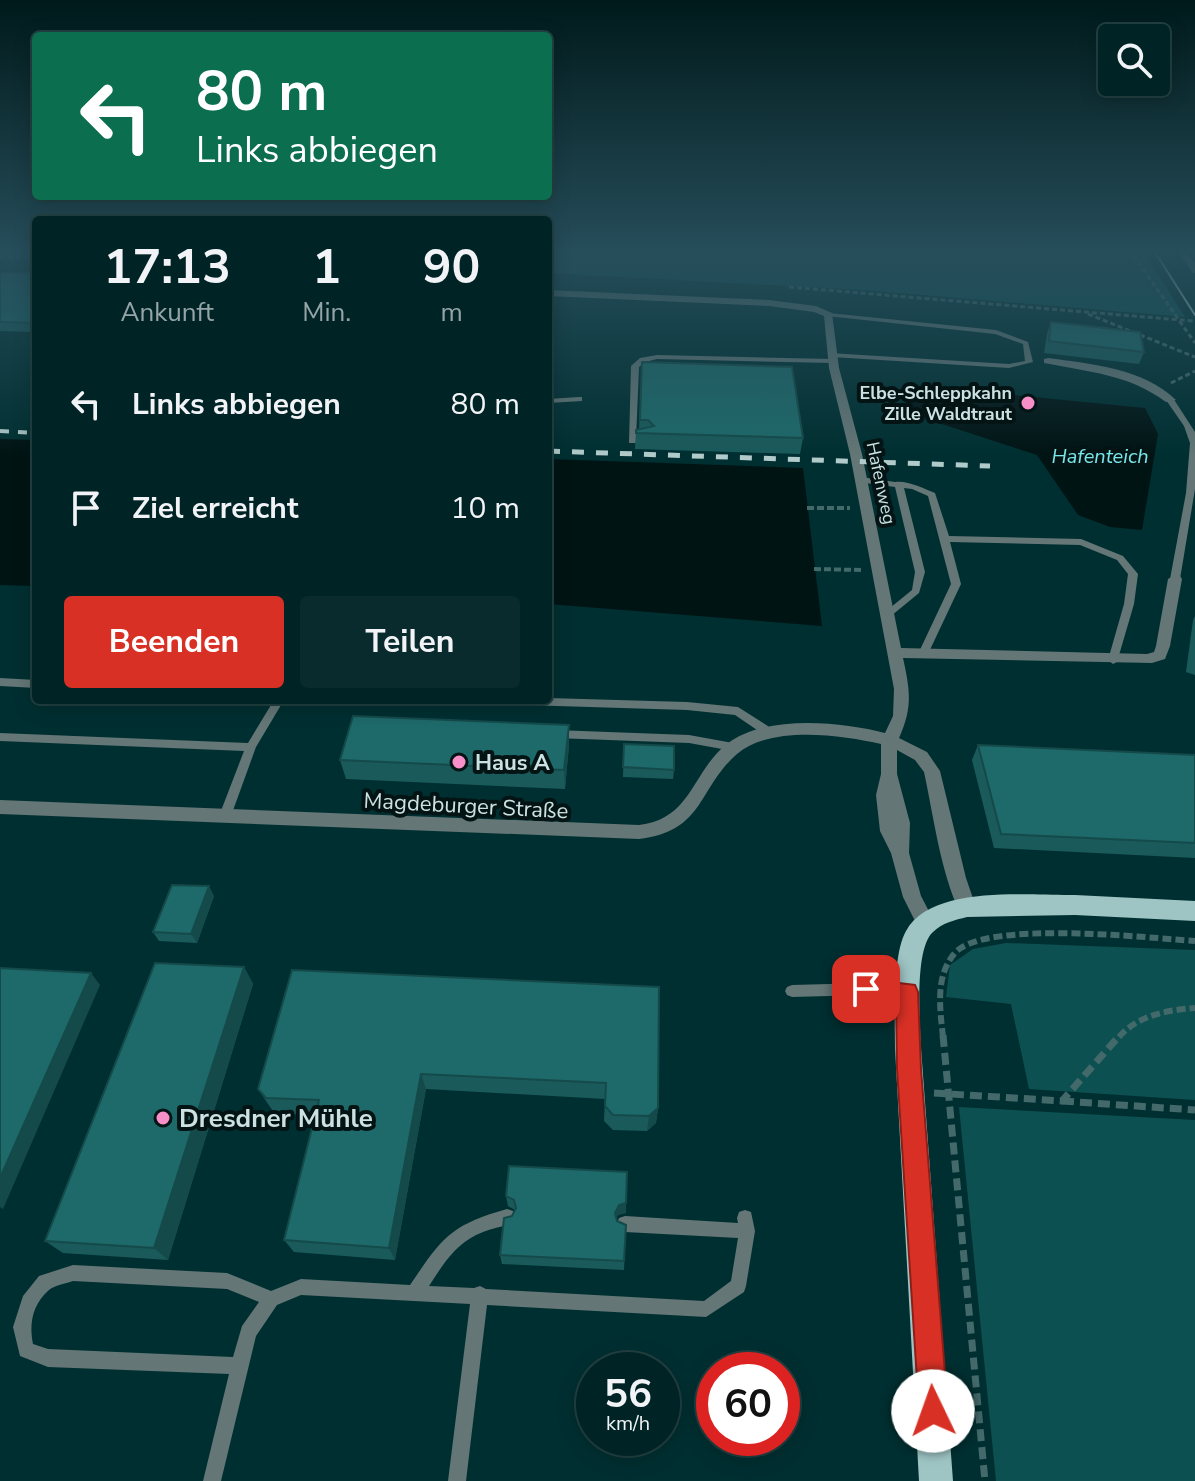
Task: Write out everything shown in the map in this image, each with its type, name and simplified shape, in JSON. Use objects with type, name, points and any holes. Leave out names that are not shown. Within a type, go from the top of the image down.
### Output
[{"type":"main road","points":[[936,1481],[931,1365],[910,1091],[907,992],[915,936],[926,923],[944,913],[967,907],[1075,905],[1195,911]]},
{"type":"street","name":"Hafenweg","points":[[829,318],[832,358],[861,480],[902,689],[901,716],[889,741]]},
{"type":"street","points":[[1048,361],[1100,368],[1134,377],[1156,388],[1170,400]]},
{"type":"street","points":[[895,653],[1131,661],[1160,655],[1175,579]]},
{"type":"street","points":[[733,747],[770,733],[820,730],[889,741],[922,757],[932,771],[957,878],[967,907]]},
{"type":"street","points":[[889,741],[889,774],[884,795],[889,831],[900,853],[912,897],[926,923]]},
{"type":"street","name":"Magdeburger Straße","points":[[0,807],[593,832],[640,831],[666,826],[680,815],[733,747]]},
{"type":"lane","points":[[646,441],[632,441],[635,366],[643,360],[657,357],[832,358],[1009,366],[1029,362],[1026,343],[996,332],[860,318]]},
{"type":"lane","points":[[552,401],[579,399]]},
{"type":"lane","points":[[1170,400],[1186,422],[1194,441],[1190,527],[1175,579]]},
{"type":"lane","points":[[861,480],[898,483],[932,495],[956,584],[923,654]]},
{"type":"lane","points":[[888,614],[916,591],[920,572],[898,483]]},
{"type":"lane","points":[[945,539],[1081,542],[1120,558],[1133,574],[1129,604],[1113,660]]},
{"type":"lane","points":[[0,682],[32,684]]},
{"type":"lane","points":[[552,702],[687,706],[738,711],[770,733]]},
{"type":"lane","points":[[225,816],[251,747],[277,704]]},
{"type":"lane","points":[[546,734],[689,739],[733,747]]},
{"type":"lane","points":[[0,737],[251,747]]},
{"type":"lane","points":[[792,991],[866,989],[907,992]]},
{"type":"lane","points":[[415,1291],[451,1239],[480,1224],[507,1217]]},
{"type":"lane","points":[[212,1481],[248,1332],[271,1299],[301,1287],[480,1294],[706,1309],[738,1286],[746,1224],[625,1224]]},
{"type":"lane","points":[[239,1366],[48,1358],[26,1350],[21,1327],[29,1302],[45,1282],[73,1273],[227,1281],[271,1299]]},
{"type":"lane","points":[[457,1481],[480,1294]]},
{"type":"path","points":[[1095,318],[1195,357]]},
{"type":"path","points":[[1168,318],[1193,321]]},
{"type":"path","points":[[1180,319],[1195,343]]},
{"type":"path","points":[[1156,388],[1195,371]]},
{"type":"path","points":[[807,508],[838,507]]},
{"type":"path","points":[[814,569],[850,569]]},
{"type":"path","points":[[985,1481],[939,997],[947,962],[966,943],[997,936],[1195,941]]},
{"type":"path","points":[[1062,1101],[1128,1026],[1167,1010],[1195,1008]]},
{"type":"path","points":[[910,1091],[1195,1110]]},
{"type":"shaded area","points":[[1006,943],[1195,950],[1195,1100],[1029,1089],[1011,1004],[946,997],[950,965],[973,949]]},
{"type":"shaded area","points":[[959,1107],[1195,1120],[1195,1481],[996,1481]]},
{"type":"water","name":"Hafenteich","points":[[911,385],[1145,408],[1158,434],[1142,530],[1110,527],[1078,515],[1037,455],[914,415],[900,393]]},
{"type":"water","points":[[0,439],[32,440],[32,586],[0,585]]},
{"type":"water","points":[[552,459],[803,468],[822,626],[552,604]]},
{"type":"building","points":[[0,318],[32,318],[32,323],[0,322]]},
{"type":"building","points":[[1051,322],[1140,332],[1144,352],[1049,341]]},
{"type":"building","points":[[642,362],[792,367],[803,438],[636,433],[636,430],[654,426],[648,420],[640,420]]},
{"type":"building","points":[[353,716],[569,725],[564,770],[340,760]]},
{"type":"building","points":[[624,744],[674,746],[674,770],[623,767]]},
{"type":"building","points":[[978,745],[1195,755],[1195,843],[1001,834]]},
{"type":"building","points":[[172,885],[209,886],[191,934],[153,932]]},
{"type":"building","points":[[155,963],[244,967],[154,1248],[45,1241]]},
{"type":"building","points":[[0,968],[91,973],[0,1178]]},
{"type":"building","points":[[292,970],[659,987],[658,1108],[649,1116],[613,1115],[605,1106],[606,1083],[421,1074],[389,1248],[284,1240],[319,1100],[266,1098],[258,1089]]},
{"type":"building","points":[[509,1166],[627,1172],[626,1203],[619,1205],[615,1213],[617,1221],[626,1225],[624,1261],[500,1255],[504,1218],[512,1216],[516,1208],[514,1200],[506,1196]]},
{"type":"railway","points":[[0,431],[32,433]]},
{"type":"railway","points":[[552,451],[990,466]]},
{"type":"place","name":"Elbe-Schleppkahn Zille Waldtraut","points":[[1028,403]]},
{"type":"place","name":"Haus A","points":[[459,762]]},
{"type":"place","name":"Dresdner Mühle","points":[[163,1118]]},
{"type":"route","points":[[866,989],[907,992],[909,1069],[933,1411]]}]
